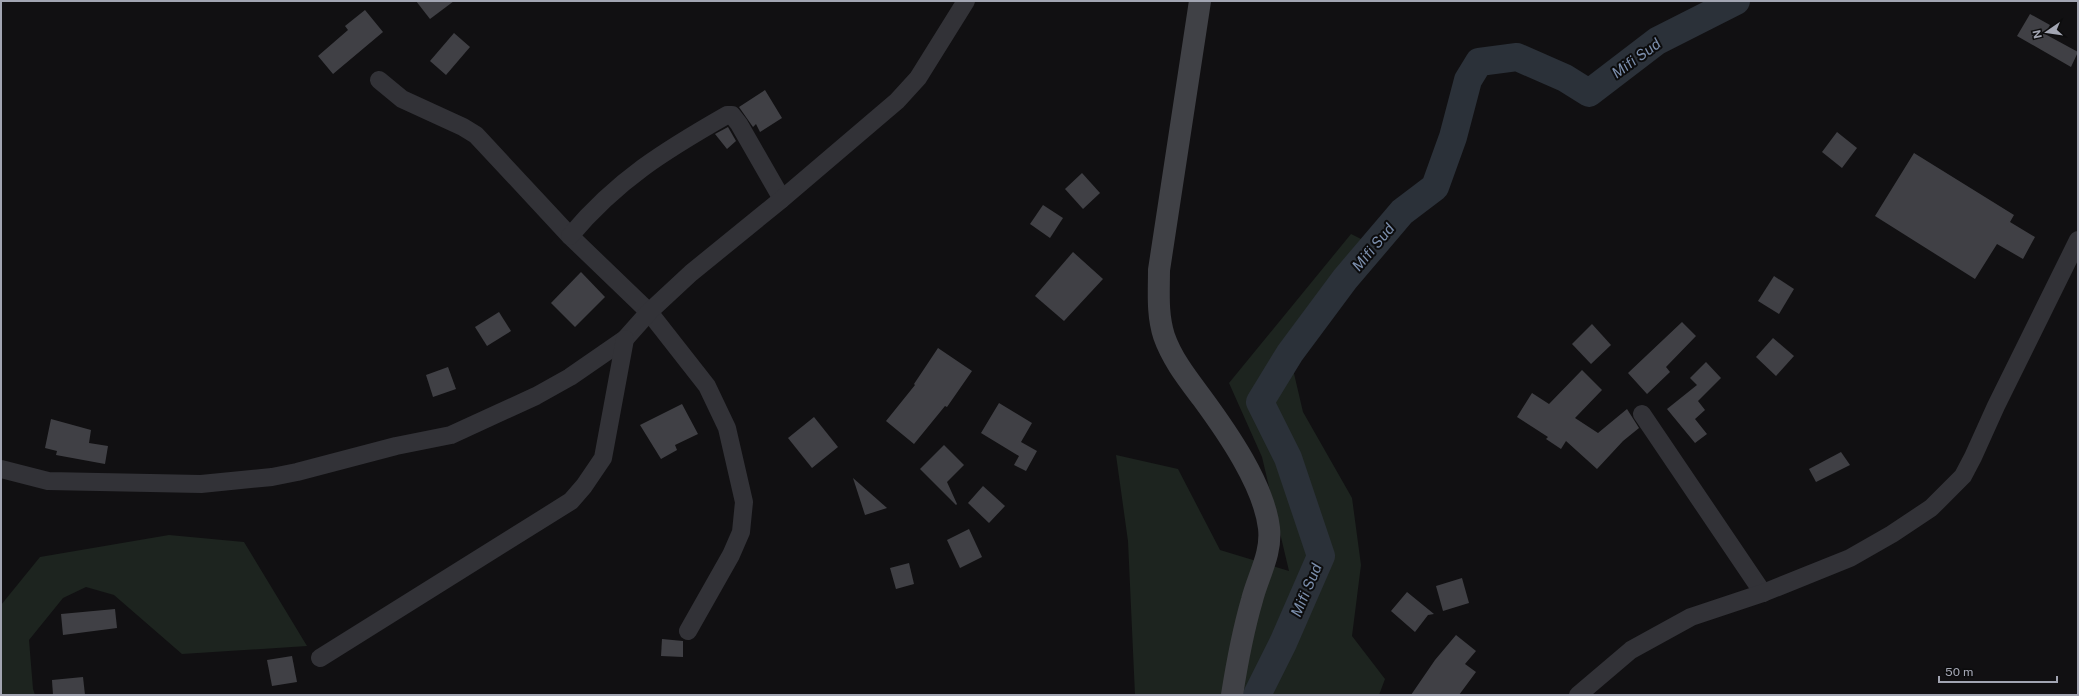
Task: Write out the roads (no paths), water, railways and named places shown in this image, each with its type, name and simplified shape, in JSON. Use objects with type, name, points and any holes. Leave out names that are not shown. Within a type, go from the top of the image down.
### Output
[{"type":"street","points":[[1,469],[48,481],[201,484],[242,481],[297,472],[396,446],[451,435],[536,396],[570,377],[625,339],[649,312],[691,273],[782,199],[897,101],[918,78],[966,1]]},
{"type":"street","points":[[1200,1],[1159,270],[1159,312],[1164,336],[1176,362],[1224,429],[1263,498],[1269,529],[1267,556],[1252,599],[1238,660],[1232,695]]},
{"type":"street","points":[[379,80],[402,99],[463,126],[476,135],[570,236],[649,312],[707,386],[727,428],[744,502],[741,532],[731,555],[688,631]]},
{"type":"street","points":[[570,236],[607,195],[645,164],[672,146],[727,115],[732,115],[739,124],[782,199]]},
{"type":"street","points":[[1578,695],[1631,650],[1691,617],[1763,593],[1850,558],[1892,534],[1931,508],[1963,476],[1974,457],[2006,385],[2078,240]]},
{"type":"street","points":[[320,658],[571,501],[584,486],[603,458],[625,339]]},
{"type":"street","points":[[1642,414],[1763,593]]},
{"type":"waterway","name":"Mifi Sud","points":[[1257,695],[1283,643],[1321,556],[1288,458],[1260,402],[1290,353],[1345,279],[1402,212],[1435,187],[1453,137],[1468,80],[1479,62],[1517,57],[1565,78],[1589,93],[1657,41],[1736,1]]}]
